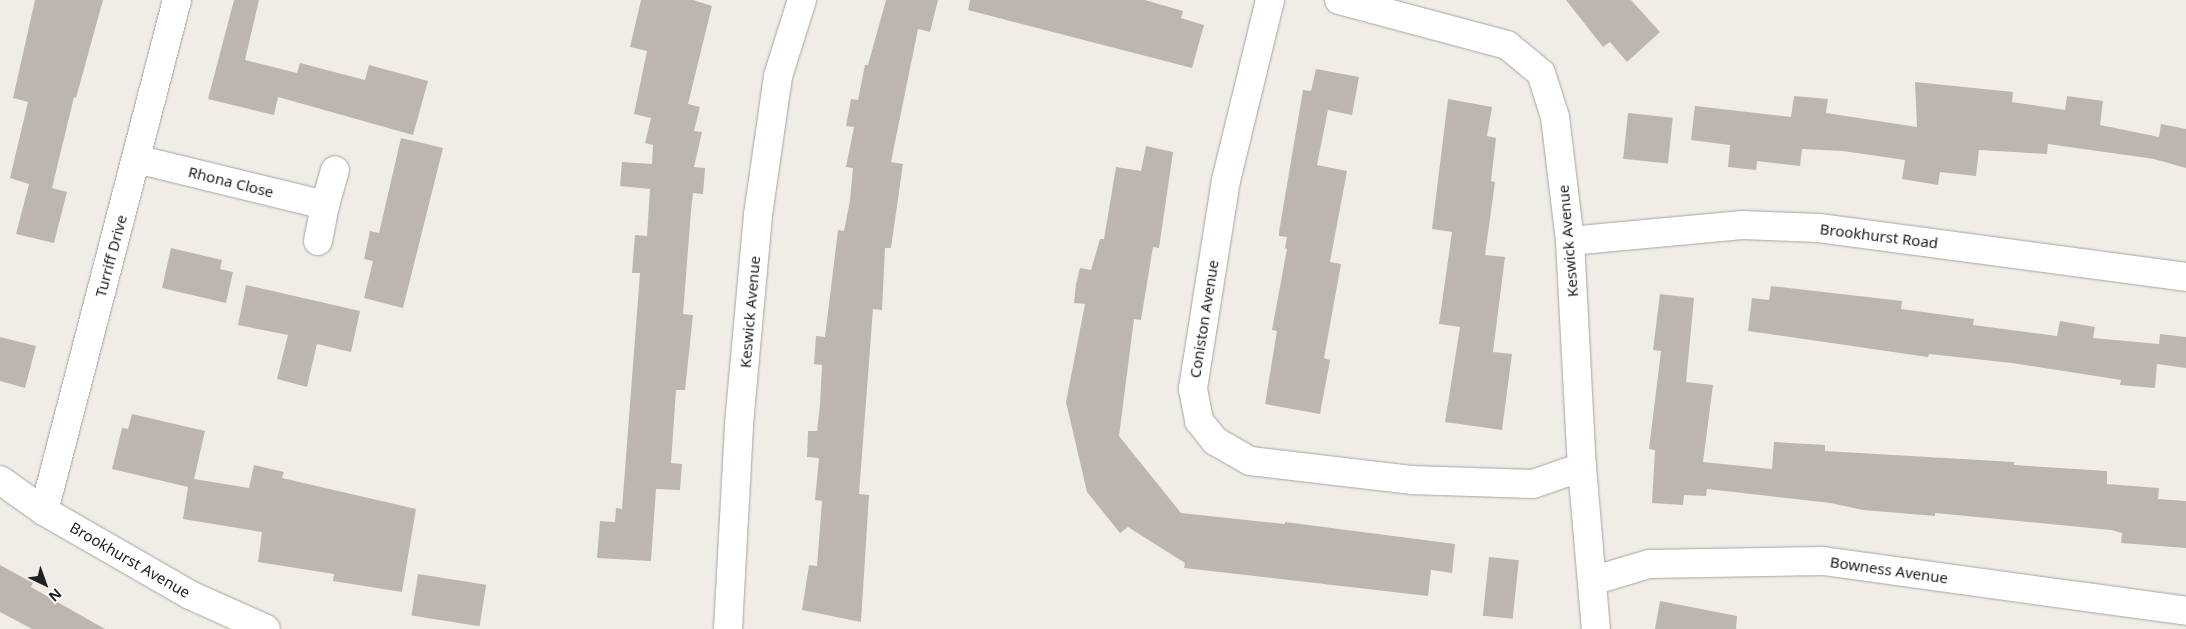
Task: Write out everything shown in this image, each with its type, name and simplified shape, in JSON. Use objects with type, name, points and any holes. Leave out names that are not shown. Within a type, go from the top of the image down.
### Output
[{"type":"street","name":"Turriff Drive","points":[[44,511],[177,0]]},
{"type":"street","name":"Keswick Avenue","points":[[728,629],[739,424],[758,215],[778,76],[802,0]]},
{"type":"street","name":"Coniston Avenue","points":[[1270,0],[1226,180],[1193,389],[1199,420],[1215,441],[1250,461],[1411,480],[1533,484],[1582,467]]},
{"type":"street","name":"Keswick Avenue","points":[[1339,0],[1507,46],[1541,73],[1555,118],[1570,241],[1582,467],[1596,629]]},
{"type":"street","name":"Rhona Close","points":[[136,159],[325,205]]},
{"type":"street","points":[[318,241],[325,205],[336,170]]},
{"type":"street","name":"Brookhurst Road","points":[[1570,241],[1742,224],[1819,228],[2186,277]]},
{"type":"street","name":"Brookhurst Avenue","points":[[0,480],[44,511],[190,595],[266,629]]},
{"type":"street","name":"Bowness Avenue","points":[[1592,581],[1649,564],[1823,561],[2186,611]]},
{"type":"building","points":[[35,0],[103,0],[76,98],[74,97],[52,188],[67,192],[54,243],[16,234],[29,184],[10,178],[28,102],[13,98]]},
{"type":"building","points":[[234,0],[259,0],[245,60],[297,73],[300,63],[365,80],[369,65],[428,81],[413,135],[278,97],[274,115],[208,99]]},
{"type":"building","points":[[641,0],[693,0],[712,6],[688,104],[700,107],[694,131],[702,132],[694,167],[705,168],[703,194],[693,193],[691,211],[683,314],[693,315],[685,390],[676,390],[671,463],[682,464],[680,490],[656,489],[651,561],[597,558],[600,521],[615,522],[616,508],[622,509],[640,273],[632,273],[635,235],[647,236],[650,189],[620,186],[622,162],[652,164],[653,145],[645,143],[651,118],[634,114],[647,51],[630,47]]},
{"type":"building","points":[[886,0],[938,0],[930,32],[918,29],[891,162],[903,164],[891,248],[885,248],[882,310],[873,309],[859,494],[869,495],[861,622],[802,610],[809,565],[817,566],[822,501],[815,500],[819,458],[807,457],[808,431],[817,431],[820,405],[822,365],[814,364],[816,336],[825,337],[838,230],[844,231],[850,200],[853,168],[846,167],[854,127],[846,126],[851,99],[858,100],[865,65],[868,65]]},
{"type":"building","points":[[970,0],[1145,0],[1183,11],[1181,18],[1204,25],[1192,68],[968,10]]},
{"type":"building","points":[[1566,0],[1631,0],[1660,32],[1627,62],[1610,42],[1603,47]]},
{"type":"building","points":[[1316,69],[1359,77],[1352,115],[1328,110],[1317,165],[1347,171],[1330,262],[1341,264],[1324,358],[1330,360],[1320,414],[1265,404],[1277,331],[1272,330],[1287,249],[1285,248],[1287,237],[1279,236],[1279,232],[1303,90],[1311,91]]},
{"type":"building","points":[[1915,82],[2013,92],[2012,102],[2065,110],[2067,96],[2103,101],[2100,125],[2159,137],[2161,124],[2186,129],[2186,168],[2154,159],[2048,144],[2047,154],[1979,150],[1976,176],[1940,172],[1938,185],[1902,179],[1905,160],[1843,151],[1802,149],[1800,166],[1757,161],[1756,170],[1728,167],[1730,145],[1691,140],[1695,106],[1791,117],[1794,96],[1828,99],[1826,113],[1917,127]]},
{"type":"building","points":[[1448,99],[1492,107],[1487,136],[1496,138],[1491,181],[1495,182],[1485,255],[1505,257],[1493,352],[1512,354],[1502,430],[1445,422],[1460,327],[1439,324],[1452,232],[1432,229]]},
{"type":"building","points":[[1628,113],[1673,118],[1668,163],[1623,159]]},
{"type":"building","points":[[401,138],[443,148],[403,308],[364,298],[373,261],[364,259],[370,231],[379,233]]},
{"type":"building","points":[[1146,146],[1173,152],[1159,248],[1153,247],[1141,320],[1134,319],[1119,436],[1181,513],[1285,524],[1285,522],[1455,544],[1452,573],[1431,570],[1428,596],[1184,568],[1185,563],[1128,527],[1120,533],[1087,492],[1066,402],[1085,304],[1074,303],[1076,284],[1080,268],[1091,270],[1100,239],[1104,239],[1116,167],[1141,171]]},
{"type":"building","points":[[171,248],[222,260],[220,269],[233,272],[226,303],[162,288]]},
{"type":"building","points":[[246,285],[360,311],[351,352],[317,344],[307,387],[277,379],[288,335],[238,325]]},
{"type":"building","points":[[1771,286],[1902,301],[1901,309],[1974,319],[1973,325],[2057,336],[2060,321],[2095,327],[2093,338],[2159,344],[2160,334],[2186,337],[2186,368],[2157,364],[2155,388],[2120,385],[2121,380],[2012,363],[1929,354],[1928,357],[1748,331],[1752,298],[1769,300]]},
{"type":"building","points":[[1660,294],[1694,298],[1686,382],[1713,385],[1703,462],[1772,469],[1774,442],[1825,445],[1825,451],[2014,462],[2014,465],[2107,471],[2107,484],[2159,488],[2158,499],[2186,501],[2186,548],[2121,543],[2122,533],[2111,530],[1935,513],[1935,516],[1863,510],[1830,503],[1707,489],[1706,496],[1684,495],[1683,505],[1652,503],[1655,450],[1649,449],[1661,351],[1653,350]]},
{"type":"building","points":[[0,337],[36,346],[25,388],[0,381]]},
{"type":"building","points":[[132,414],[205,431],[194,479],[249,488],[254,465],[284,472],[282,478],[416,509],[402,592],[333,581],[334,574],[258,562],[262,532],[183,519],[188,487],[112,469],[122,428],[128,429]]},
{"type":"building","points":[[1489,557],[1519,560],[1513,619],[1483,616]]},
{"type":"building","points":[[0,565],[33,583],[31,587],[105,629],[32,629],[0,612]]},
{"type":"building","points":[[418,574],[486,585],[480,626],[411,615]]},
{"type":"building","points":[[1660,601],[1737,616],[1736,629],[1655,629]]}]
